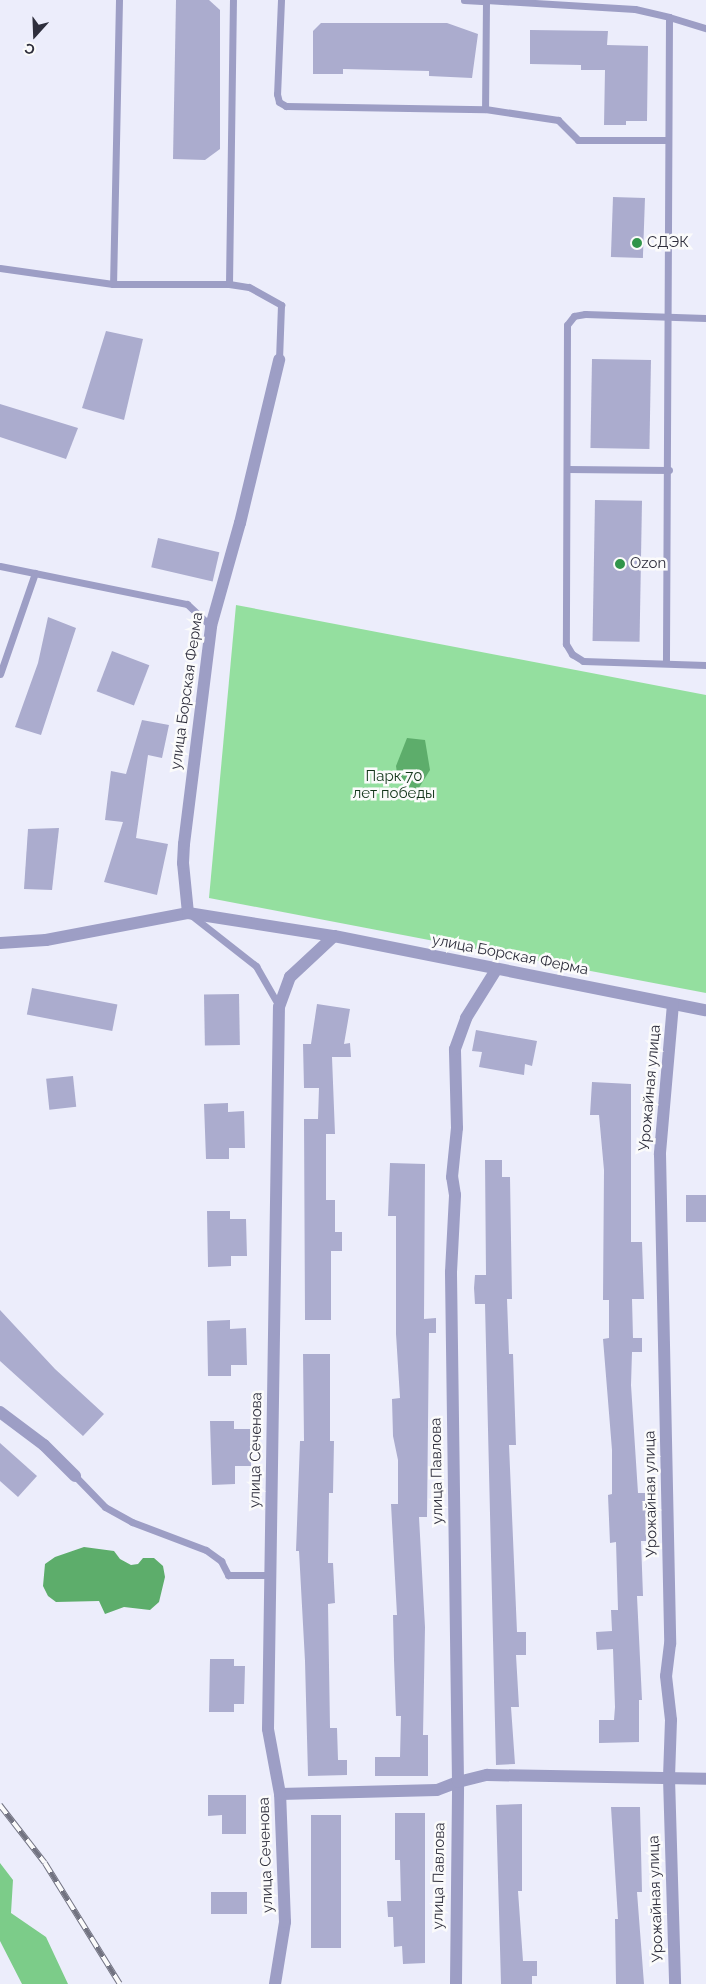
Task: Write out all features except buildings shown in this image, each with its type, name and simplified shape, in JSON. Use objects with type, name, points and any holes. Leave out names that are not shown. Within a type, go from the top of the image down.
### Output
[{"type":"street","name":"улица Борская Ферма","points":[[188,914],[183,854],[210,626],[240,523],[279,360]]},
{"type":"street","name":"улица Борская Ферма","points":[[0,944],[46,940],[188,914],[334,936],[496,970],[706,1010]]},
{"type":"street","name":"улица Сеченова","points":[[275,1984],[285,1922],[280,1794],[268,1729],[279,1007],[290,977],[334,936]]},
{"type":"street","name":"улица Павлова","points":[[456,1984],[458,1782],[451,1272],[455,1195],[452,1177],[457,1128],[456,1049],[466,1018],[496,970]]},
{"type":"street","name":"Урожайная улица","points":[[673,1004],[660,1154],[670,1644],[666,1695],[672,1720],[669,1778],[675,1984]]},
{"type":"street","points":[[0,1412],[44,1445],[75,1476]]},
{"type":"street","points":[[280,1794],[437,1790],[458,1782],[487,1776],[706,1779]]},
{"type":"lane","points":[[113,284],[119,0]]},
{"type":"lane","points":[[229,284],[233,0]]},
{"type":"lane","points":[[281,0],[278,94],[280,102],[286,106],[485,110],[558,120],[578,140],[667,140]]},
{"type":"lane","points":[[464,0],[635,8],[706,28]]},
{"type":"lane","points":[[485,110],[486,0]]},
{"type":"lane","points":[[666,663],[669,470],[667,140],[669,17]]},
{"type":"lane","points":[[0,268],[113,284],[229,284],[249,287],[281,305],[279,360]]},
{"type":"lane","points":[[706,318],[584,314],[574,316],[567,325],[566,644],[572,654],[583,661],[706,665]]},
{"type":"lane","points":[[568,469],[669,470]]},
{"type":"lane","points":[[0,566],[187,604],[210,626]]},
{"type":"lane","points":[[0,674],[35,573]]},
{"type":"lane","points":[[188,914],[256,966],[279,1007]]},
{"type":"lane","points":[[75,1476],[105,1507],[132,1522],[206,1550],[221,1561],[228,1575],[270,1575]]},
{"type":"green space","name":"Парк 70 лет победы","points":[[236,605],[706,695],[706,993],[209,898]]},
{"type":"shaded area","points":[[407,738],[425,740],[430,770],[417,791],[398,780],[396,766]]},
{"type":"shaded area","points":[[84,1547],[114,1551],[120,1559],[131,1565],[138,1564],[143,1558],[154,1558],[163,1566],[165,1577],[159,1602],[150,1610],[124,1607],[105,1614],[99,1601],[56,1602],[48,1596],[43,1586],[45,1564],[55,1557]]},
{"type":"shaded area","points":[[0,1863],[13,1880],[11,1913],[46,1937],[68,1984],[22,1984],[0,1941]]},
{"type":"railway","points":[[0,1805],[45,1863],[120,1984]]},
{"type":"place","name":"СДЭК","points":[[637,243]]},
{"type":"place","name":"Ozon","points":[[620,564]]}]
